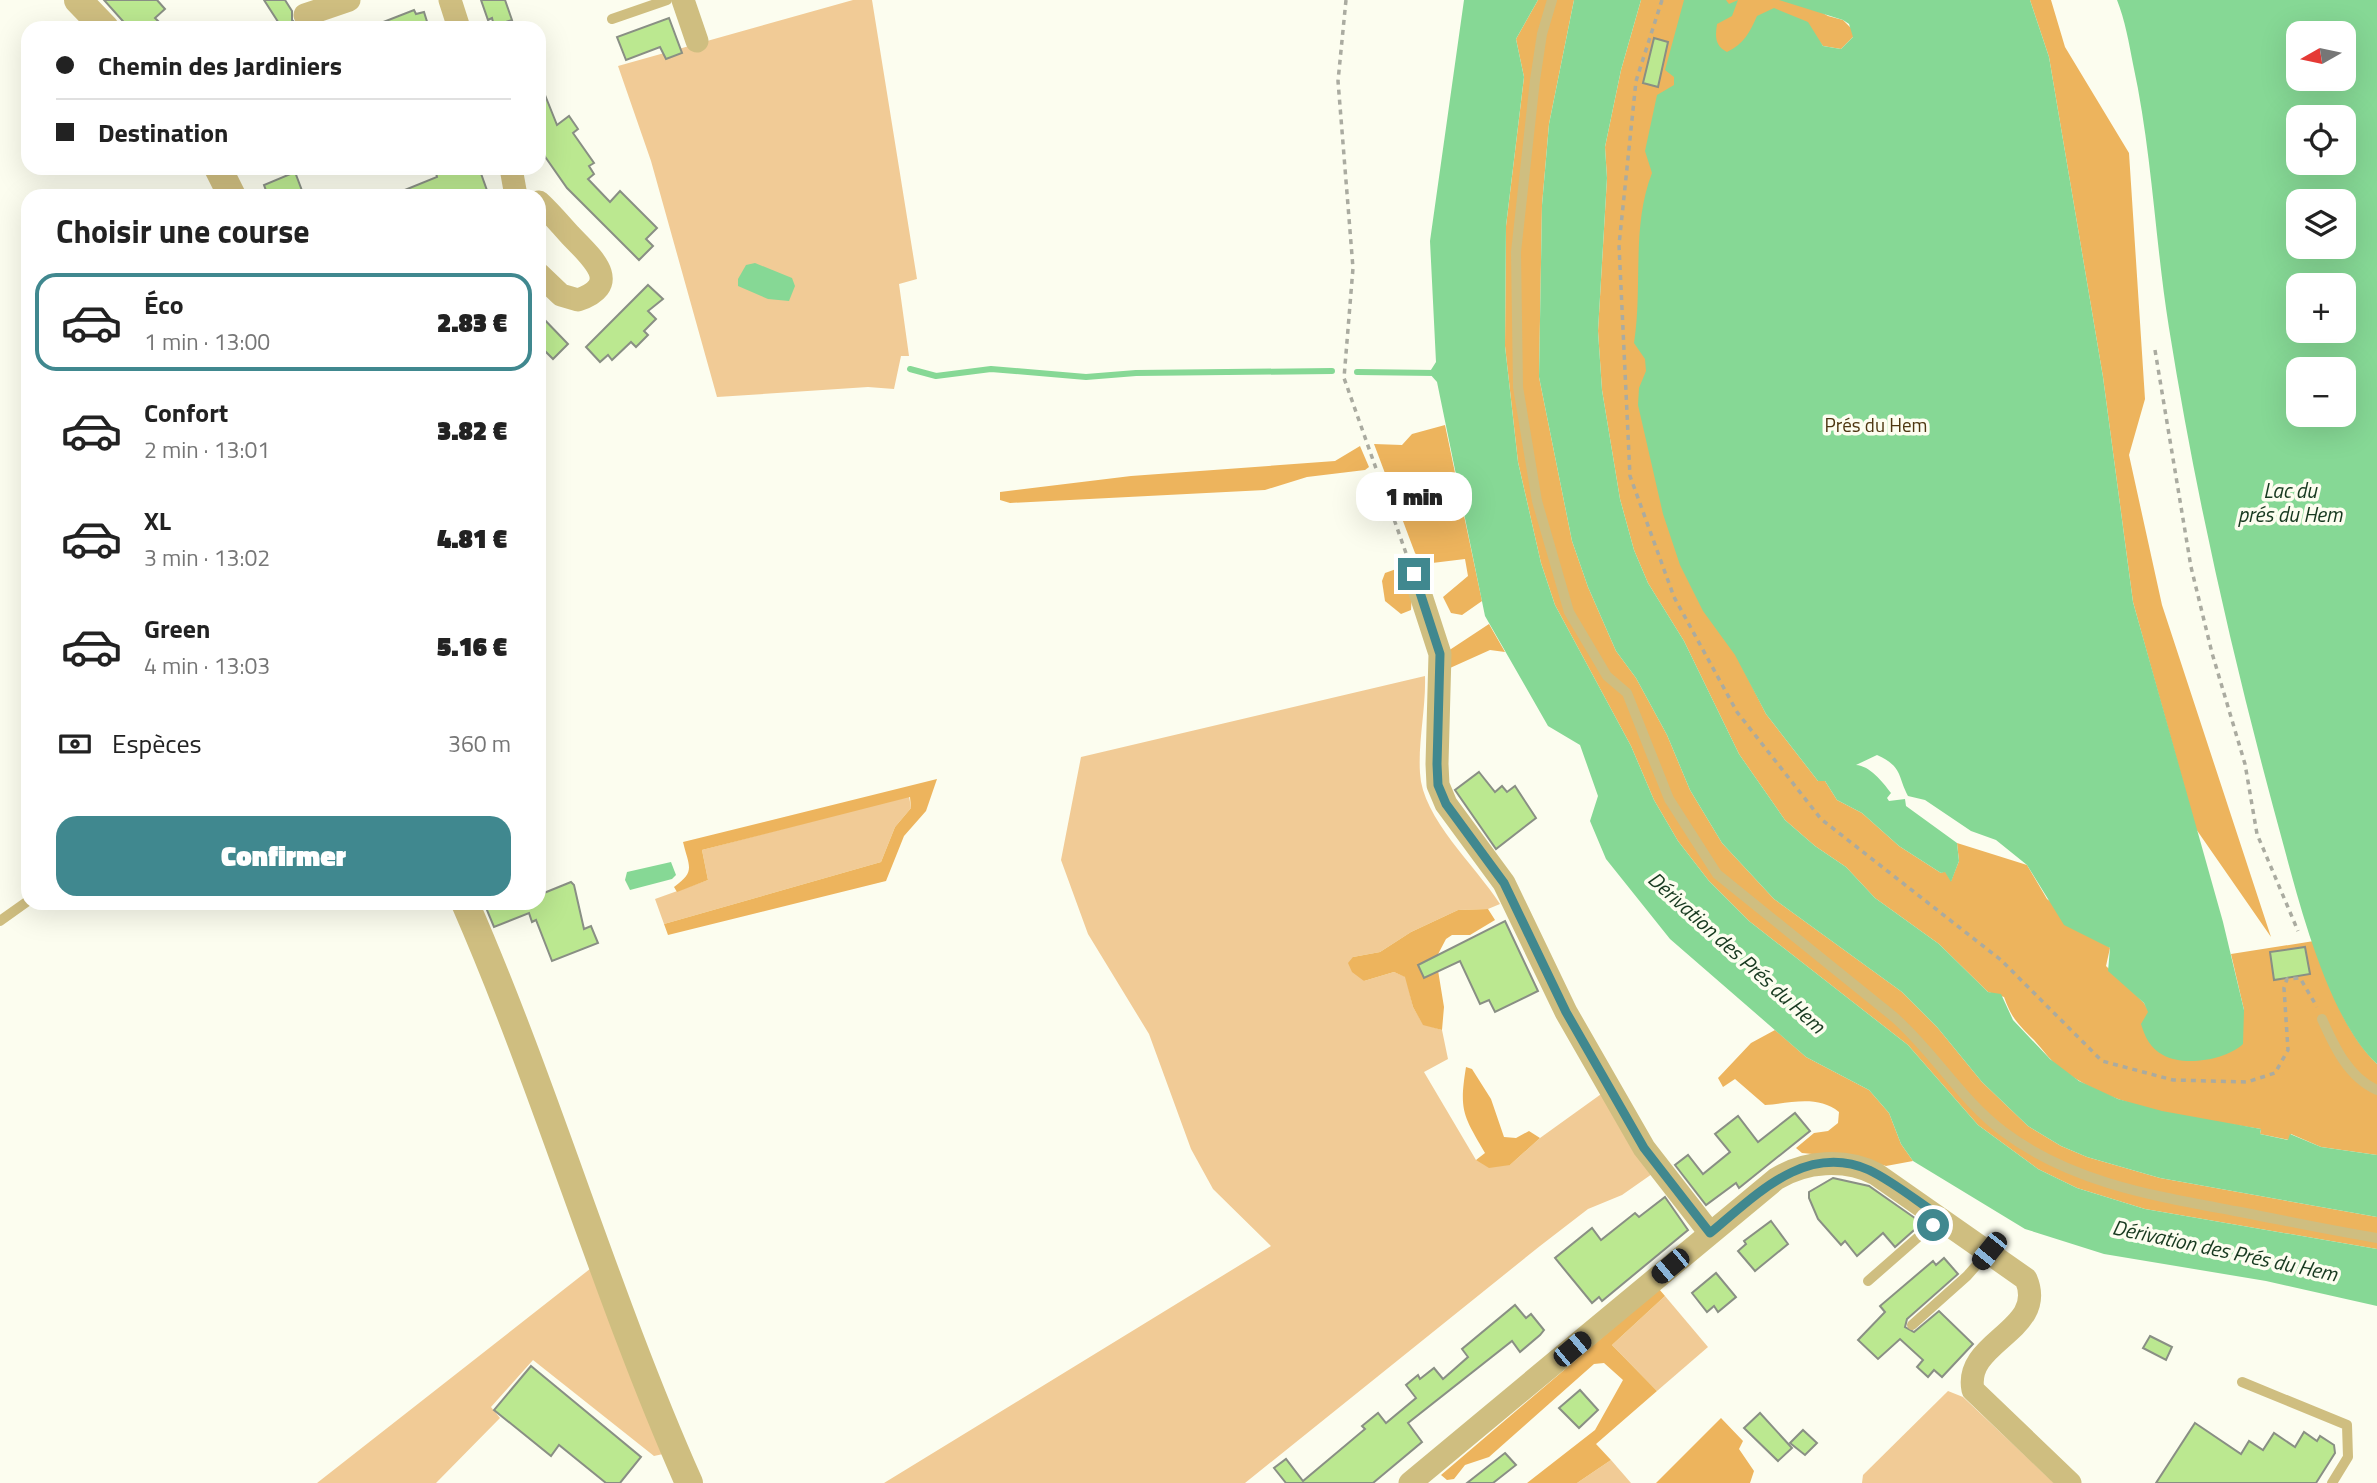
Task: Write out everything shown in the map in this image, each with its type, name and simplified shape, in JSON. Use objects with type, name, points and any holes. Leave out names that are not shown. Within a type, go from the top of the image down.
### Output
[{"type":"street","points":[[78,0],[98,21]]},
{"type":"street","points":[[304,14],[349,0]]},
{"type":"street","points":[[450,0],[457,21]]},
{"type":"street","points":[[683,0],[697,41]]},
{"type":"street","points":[[546,209],[599,265],[601,283],[597,292],[588,297],[569,299],[546,281]]},
{"type":"street","points":[[1414,574],[1440,654],[1437,764],[1438,785],[1446,804],[1504,883],[1566,1012],[1644,1148],[1710,1233]]},
{"type":"street","points":[[468,910],[525,1051],[662,1418],[689,1483]]},
{"type":"street","points":[[1410,1483],[1776,1179],[1801,1167],[1847,1164],[1867,1170],[1941,1217],[2026,1279],[2031,1300],[2023,1317],[1974,1365],[1971,1376],[1973,1390],[2070,1483]]},
{"type":"lane","points":[[612,19],[667,0]]},
{"type":"lane","points":[[1552,0],[1542,34],[1535,80],[1516,252],[1518,387],[1538,501],[1569,612],[1607,676],[1627,693],[1669,799],[1717,874],[1894,1017],[1916,1038],[1980,1113],[2038,1154],[2073,1171],[2138,1192],[2377,1238]]},
{"type":"lane","points":[[0,921],[21,906]]},
{"type":"lane","points":[[2322,1018],[2344,1061],[2359,1080],[2377,1090]]},
{"type":"lane","points":[[1868,1281],[1941,1217]]},
{"type":"lane","points":[[1912,1325],[1968,1276],[1989,1251]]},
{"type":"lane","points":[[2242,1382],[2347,1425],[2348,1457],[2332,1483]]},
{"type":"path","points":[[1346,0],[1338,81],[1353,268],[1344,378],[1414,574]]},
{"type":"path","points":[[1662,0],[1636,81],[1619,245],[1630,476],[1674,597],[1737,712],[1821,819],[2001,960],[2102,1061],[2173,1080],[2247,1082],[2275,1073],[2288,1050],[2284,988],[2287,979],[2300,978],[2322,1018]]},
{"type":"path","points":[[2155,350],[2191,567],[2212,653],[2245,764],[2257,834],[2298,931]]},
{"type":"shaded area","points":[[853,0],[872,0],[917,279],[899,284],[909,356],[901,356],[894,389],[868,387],[717,397],[651,161],[618,66]]},
{"type":"shaded area","points":[[1538,0],[1574,0],[1549,124],[1542,205],[1539,377],[1572,541],[1588,587],[1616,651],[1636,678],[1667,735],[1690,790],[1722,843],[1774,899],[1902,992],[1937,1027],[1982,1082],[2028,1126],[2061,1146],[2087,1157],[2160,1178],[2377,1217],[2377,1249],[2145,1209],[2077,1188],[2038,1169],[1978,1125],[1908,1045],[1749,921],[1709,881],[1678,841],[1654,800],[1631,746],[1555,605],[1541,563],[1518,462],[1505,346],[1506,226],[1524,77],[1516,39]]},
{"type":"shaded area","points":[[1641,0],[1800,0],[1828,16],[1843,20],[1853,30],[1853,37],[1841,49],[1823,46],[1812,32],[1794,592],[1736,655],[1766,714],[1818,781],[1825,781],[1837,800],[1862,813],[1899,846],[1941,873],[1945,871],[1951,881],[1959,861],[1957,843],[2027,865],[2047,899],[2110,948],[2106,966],[2144,1003],[2149,1012],[2244,1010],[2231,954],[2314,941],[2346,1022],[2377,1064],[2377,1155],[2321,1147],[2291,1134],[2289,1140],[2260,1134],[2261,1129],[2158,1111],[2086,1085],[2052,1061],[2016,1021],[2004,997],[1988,992],[1939,944],[1875,898],[1846,867],[1815,846],[1785,820],[1739,754],[1684,641],[1648,583],[1634,550],[1620,499],[1602,390],[1598,331],[1607,178],[1605,147],[1621,70]]},
{"type":"shaded area","points":[[2030,0],[2051,0],[2065,47],[2129,153],[2145,399],[2129,455],[2162,605],[2271,937],[2196,829],[2133,602],[2103,377],[2049,57]]},
{"type":"shaded area","points":[[1445,425],[1482,601],[1462,615],[1451,613],[1443,597],[1468,576],[1465,559],[1424,564],[1415,553],[1374,444],[1402,445],[1412,434]]},
{"type":"shaded area","points":[[1360,446],[1369,467],[1365,470],[1307,477],[1265,490],[1010,503],[1000,500],[1000,492],[1131,476],[1335,461]]},
{"type":"shaded area","points":[[1399,568],[1412,593],[1411,610],[1401,614],[1385,601],[1382,581],[1385,573]]},
{"type":"shaded area","points":[[1489,624],[1505,652],[1490,650],[1450,668],[1445,653]]},
{"type":"shaded area","points":[[1425,676],[1420,761],[1423,790],[1440,824],[1500,904],[1488,909],[1458,910],[1411,932],[1380,952],[1353,957],[1364,981],[1394,972],[1406,977],[1413,1007],[1423,1024],[1442,1030],[1448,1059],[1424,1072],[1476,1160],[1510,1165],[1540,1138],[1604,1092],[1652,1174],[1622,1195],[1588,1209],[1245,1483],[884,1483],[1271,1246],[1213,1189],[1191,1149],[1149,1034],[1088,934],[1061,860],[1081,757]]},
{"type":"shaded area","points":[[937,779],[926,811],[904,836],[886,881],[668,935],[664,924],[881,862],[895,827],[911,808],[910,797],[702,850],[708,880],[677,892],[674,887],[686,877],[689,868],[683,842]]},
{"type":"shaded area","points":[[909,796],[911,808],[895,827],[881,862],[664,924],[655,899],[708,880],[702,850]]},
{"type":"shaded area","points":[[1488,909],[1495,920],[1470,935],[1452,935],[1446,939],[1436,958],[1444,1007],[1442,1030],[1423,1025],[1413,1007],[1405,977],[1394,972],[1364,981],[1352,972],[1348,963],[1353,957],[1380,952],[1411,932],[1458,910]]},
{"type":"shaded area","points":[[1775,1030],[1806,1057],[1869,1090],[1889,1113],[1901,1144],[1913,1161],[1886,1166],[1863,1159],[1802,1153],[1796,1148],[1814,1133],[1828,1131],[1838,1123],[1839,1112],[1822,1103],[1813,1102],[1765,1105],[1735,1079],[1723,1087],[1718,1078],[1751,1043]]},
{"type":"shaded area","points":[[1466,1067],[1472,1069],[1491,1099],[1504,1137],[1516,1138],[1529,1131],[1540,1138],[1510,1165],[1489,1168],[1476,1160],[1485,1153],[1467,1121],[1463,1104]]},
{"type":"shaded area","points":[[595,1265],[663,1454],[654,1456],[533,1360],[491,1407],[500,1418],[436,1483],[317,1483]]},
{"type":"shaded area","points":[[1659,1289],[1665,1296],[1612,1345],[1657,1391],[1596,1444],[1611,1460],[1577,1483],[1527,1483],[1595,1430],[1623,1380],[1604,1363],[1594,1364],[1489,1457],[1465,1465],[1454,1479],[1447,1480],[1441,1475]]},
{"type":"shaded area","points":[[1665,1296],[1708,1347],[1657,1391],[1612,1345]]},
{"type":"shaded area","points":[[1948,1391],[1963,1397],[2054,1483],[1862,1483],[1863,1475]]},
{"type":"shaded area","points":[[1721,1418],[1743,1441],[1739,1449],[1754,1471],[1750,1483],[1656,1483]]},
{"type":"shaded area","points":[[1611,1460],[1631,1483],[1577,1483]]},
{"type":"water","name":"Dérivation des Prés du Hem","points":[[1464,0],[1538,0],[1516,39],[1524,77],[1506,226],[1505,346],[1518,462],[1541,563],[1555,605],[1631,746],[1654,800],[1678,841],[1709,881],[1749,921],[1908,1045],[1978,1125],[2038,1169],[2077,1188],[2145,1209],[2377,1249],[2377,1306],[2266,1281],[2104,1254],[2025,1229],[1913,1161],[1901,1144],[1889,1113],[1869,1090],[1806,1057],[1670,939],[1606,859],[1590,821],[1598,796],[1580,745],[1548,726],[1485,616],[1437,382],[1429,373],[1436,362],[1430,241]]},
{"type":"water","points":[[1574,0],[1641,0],[1621,70],[1605,147],[1607,178],[1598,331],[1602,390],[1620,499],[1634,550],[1648,583],[1684,641],[1739,754],[1785,820],[1815,846],[1846,867],[1875,898],[1939,944],[1988,992],[2001,994],[2013,1020],[2050,1059],[2079,1081],[2118,1099],[2162,1111],[2261,1129],[2260,1134],[2288,1140],[2290,1134],[2321,1147],[2377,1155],[2377,1217],[2160,1178],[2087,1157],[2061,1146],[2028,1126],[1982,1082],[1937,1027],[1902,992],[1774,899],[1722,843],[1690,790],[1667,735],[1636,678],[1616,651],[1588,587],[1572,541],[1539,377],[1542,205],[1549,124]]},
{"type":"water","points":[[1684,0],[1726,0],[1729,4],[1738,0],[1732,16],[1717,24],[1717,41],[1727,52],[1746,37],[1757,16],[1774,8],[1808,22],[1823,46],[1841,49],[1853,37],[1849,24],[1843,20],[1779,0],[2030,0],[2049,57],[2103,377],[2133,602],[2223,922],[2244,1010],[2243,1044],[2236,1050],[2216,1058],[2182,1061],[2163,1055],[2151,1046],[2141,1024],[2148,1012],[2144,1003],[2108,971],[2110,948],[2064,925],[2027,865],[1996,840],[1971,831],[1925,800],[1908,796],[1898,772],[1885,759],[1877,755],[1856,765],[1866,768],[1880,779],[1891,793],[1887,798],[1889,801],[1905,799],[1906,806],[1957,843],[1959,861],[1951,882],[1945,872],[1941,873],[1899,846],[1862,813],[1837,800],[1825,781],[1818,781],[1766,714],[1735,655],[1703,611],[1680,565],[1663,514],[1638,405],[1639,388],[1646,371],[1645,359],[1634,343],[1639,236],[1652,173],[1645,151],[1657,95],[1674,85],[1674,77],[1665,70]]},
{"type":"water","name":"Lac du prés du Hem","points":[[2117,0],[2377,0],[2377,1064],[2360,1045],[2345,1021],[2319,963],[2291,873],[2234,654],[2180,394],[2164,295],[2145,130],[2128,40]]},
{"type":"water","points":[[755,263],[792,278],[795,286],[789,301],[768,299],[738,286],[738,279],[746,265]]},
{"type":"water","points":[[671,862],[676,875],[672,879],[630,890],[625,880],[627,872]]},
{"type":"building","points":[[104,0],[157,0],[165,9],[155,18],[158,21],[123,21]]},
{"type":"building","points":[[264,0],[285,0],[292,11],[293,21],[278,21]]},
{"type":"building","points":[[481,0],[505,0],[512,20],[488,20]]},
{"type":"building","points":[[414,10],[416,14],[424,12],[427,21],[386,21]]},
{"type":"building","points":[[669,18],[682,53],[666,59],[660,47],[626,60],[617,37]]},
{"type":"building","points":[[1654,38],[1668,42],[1658,87],[1643,83]]},
{"type":"building","points":[[546,98],[557,125],[569,116],[578,129],[573,133],[594,163],[589,166],[594,174],[588,179],[610,202],[620,191],[657,228],[646,239],[653,246],[639,260],[567,188],[546,158]]},
{"type":"building","points":[[288,175],[296,175],[301,189],[265,189],[264,185]]},
{"type":"building","points":[[482,175],[486,189],[407,189],[437,177]]},
{"type":"building","points":[[648,285],[663,299],[648,311],[656,319],[644,331],[648,335],[636,347],[631,342],[612,360],[608,355],[600,362],[586,347]]},
{"type":"building","points":[[546,321],[568,344],[553,359],[546,352]]},
{"type":"building","points":[[1479,772],[1495,792],[1502,786],[1507,792],[1515,786],[1536,818],[1496,849],[1455,790]]},
{"type":"building","points":[[571,882],[584,929],[591,926],[598,943],[552,961],[536,920],[532,922],[529,913],[494,927],[487,910],[546,910],[546,892]]},
{"type":"building","points":[[1505,921],[1538,991],[1495,1012],[1489,1000],[1480,1004],[1460,961],[1424,978],[1418,965]]},
{"type":"building","points":[[2305,947],[2310,974],[2274,980],[2270,952]]},
{"type":"building","points":[[1795,1113],[1810,1131],[1739,1188],[1736,1183],[1706,1205],[1675,1165],[1688,1155],[1703,1174],[1730,1152],[1715,1134],[1738,1116],[1758,1142]]},
{"type":"building","points":[[1833,1178],[1869,1186],[1922,1223],[1895,1247],[1883,1233],[1857,1256],[1845,1241],[1841,1245],[1818,1219],[1809,1198],[1809,1192]]},
{"type":"building","points":[[1665,1197],[1688,1230],[1602,1301],[1599,1297],[1592,1303],[1555,1258],[1592,1228],[1601,1240],[1635,1213],[1639,1217]]},
{"type":"building","points":[[1771,1221],[1788,1244],[1755,1271],[1738,1251],[1746,1244],[1744,1241]]},
{"type":"building","points":[[1944,1258],[1958,1274],[1907,1319],[1905,1327],[1914,1332],[1939,1311],[1973,1344],[1942,1377],[1934,1370],[1928,1377],[1917,1367],[1923,1360],[1900,1339],[1878,1359],[1858,1340],[1885,1312],[1880,1306],[1933,1261],[1936,1265]]},
{"type":"building","points":[[1716,1273],[1736,1297],[1718,1312],[1714,1306],[1707,1312],[1692,1293]]},
{"type":"building","points":[[1515,1305],[1526,1318],[1531,1314],[1544,1330],[1520,1352],[1512,1341],[1408,1423],[1422,1442],[1373,1483],[1286,1483],[1274,1468],[1286,1459],[1303,1481],[1365,1429],[1362,1426],[1378,1413],[1386,1423],[1416,1398],[1406,1385],[1418,1375],[1420,1379],[1434,1368],[1443,1379],[1468,1357],[1462,1349]]},
{"type":"building","points":[[2150,1336],[2172,1347],[2166,1360],[2143,1348]]},
{"type":"building","points":[[531,1366],[641,1457],[620,1483],[606,1483],[559,1445],[551,1456],[494,1410]]},
{"type":"building","points":[[1580,1390],[1598,1410],[1579,1428],[1559,1408]]},
{"type":"building","points":[[1760,1413],[1792,1448],[1778,1461],[1744,1428]]},
{"type":"building","points":[[2195,1423],[2241,1454],[2249,1441],[2263,1450],[2274,1433],[2295,1447],[2304,1432],[2317,1441],[2320,1436],[2334,1445],[2335,1453],[2316,1483],[2156,1483]]},
{"type":"building","points":[[1803,1430],[1817,1443],[1805,1455],[1790,1443]]},
{"type":"building","points":[[1505,1453],[1516,1465],[1493,1483],[1467,1483]]},
{"type":"waterway","points":[[910,369],[936,376],[991,369],[1086,377],[1136,373],[1332,371]]},
{"type":"waterway","points":[[1357,372],[1436,373]]},
{"type":"route","points":[[1414,574],[1440,654],[1438,785],[1446,804],[1504,883],[1566,1012],[1644,1148],[1663,1175],[1710,1233],[1786,1173],[1821,1164],[1847,1164],[1876,1174],[1941,1217],[1933,1225]]},
{"type":"park label","name":"Prés du Hem","points":[[1876,424]]}]
